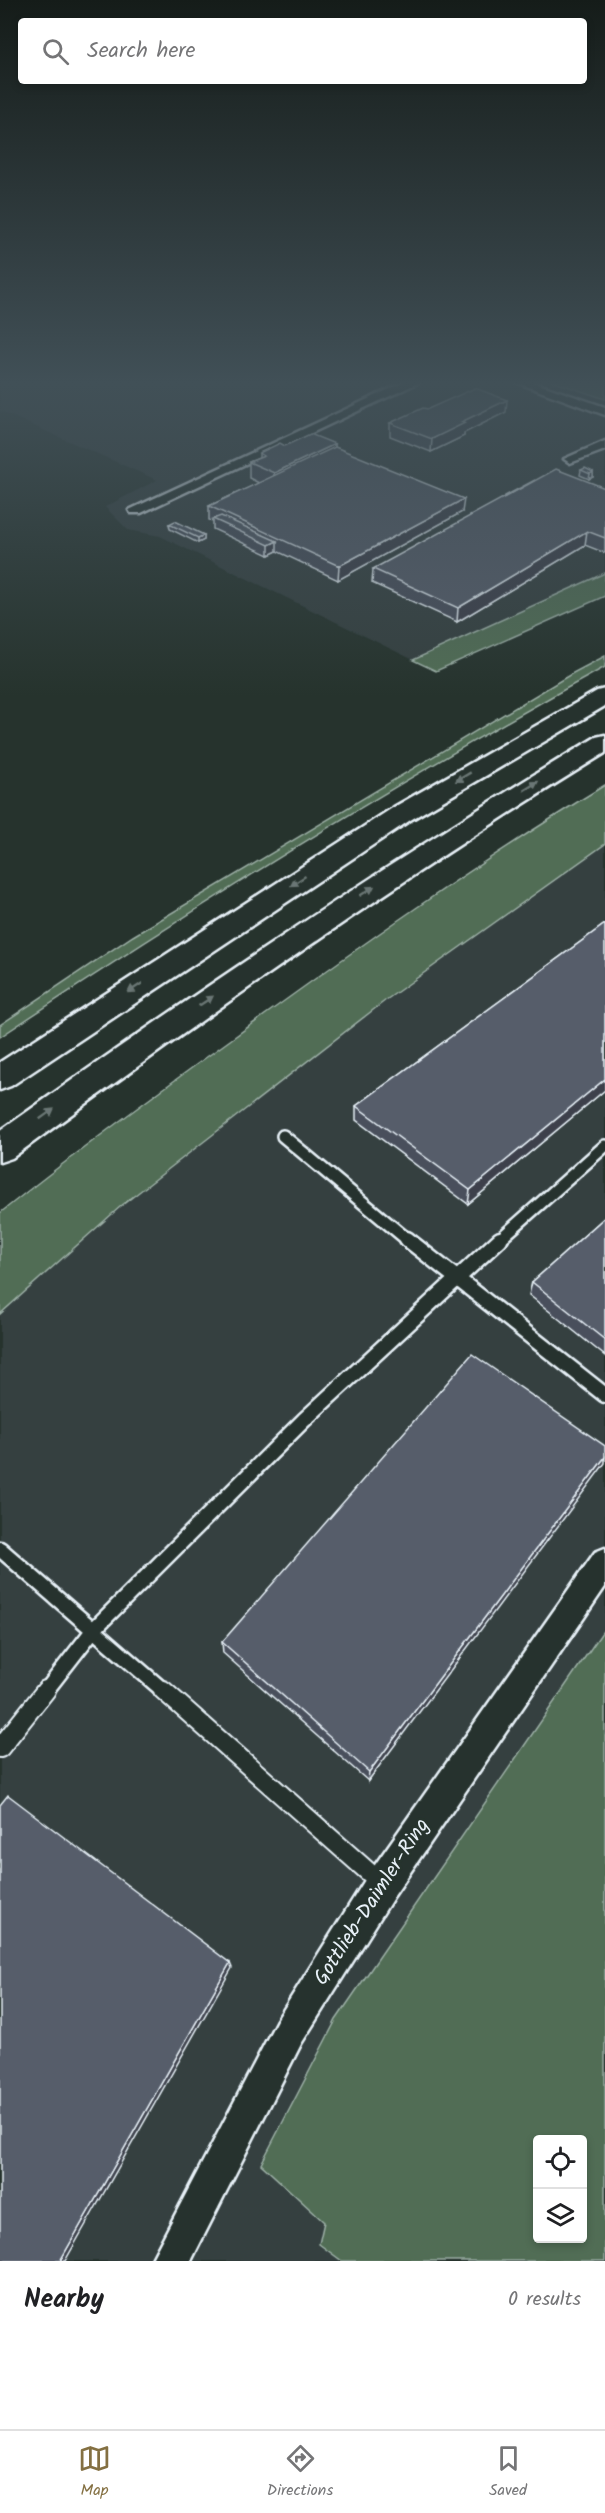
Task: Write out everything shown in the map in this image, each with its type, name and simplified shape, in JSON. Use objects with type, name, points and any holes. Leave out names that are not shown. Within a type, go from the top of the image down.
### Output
[{"type":"highway","points":[[0,1078],[403,813],[605,696]]},
{"type":"highway","points":[[0,1149],[150,1040],[345,906],[448,838],[605,741]]},
{"type":"street","points":[[136,510],[189,486]]},
{"type":"street","name":"Gottlieb-Daimler-Ring","points":[[170,2261],[289,2032],[382,1884],[605,1562]]},
{"type":"lane","points":[[284,1136],[455,1279],[605,1395]]},
{"type":"lane","points":[[0,1748],[94,1629],[304,1420],[455,1279],[605,1146]]},
{"type":"lane","points":[[0,1549],[94,1629],[382,1884]]},
{"type":"shaded area","points":[[146,486],[605,486],[605,596],[436,671],[160,536],[128,530],[105,507]]},
{"type":"shaded area","points":[[605,844],[605,2261],[0,2261],[0,1314],[121,1206],[386,1000]]},
{"type":"green space","points":[[605,573],[605,596],[436,671],[413,660]]},
{"type":"green space","points":[[605,656],[605,667],[450,754],[298,846],[148,940],[0,1037],[0,1025],[133,936]]},
{"type":"green space","points":[[605,785],[605,844],[386,1000],[121,1206],[0,1314],[0,1213],[115,1124],[324,972],[463,876]]},
{"type":"green space","points":[[605,1628],[605,2261],[342,2261],[319,2244],[324,2222],[261,2164],[336,2020]]},
{"type":"building","points":[[253,486],[431,486],[464,499],[339,566],[209,506]]},
{"type":"building","points":[[526,486],[599,486],[605,488],[605,538],[587,531],[458,608],[373,569]]},
{"type":"building","points":[[221,516],[277,541],[269,545],[213,519]]},
{"type":"building","points":[[175,521],[204,535],[198,538],[169,524]]},
{"type":"building","points":[[605,924],[605,1079],[470,1190],[356,1106]]},
{"type":"building","points":[[605,1217],[605,1340],[532,1282]]},
{"type":"building","points":[[472,1354],[605,1446],[605,1457],[369,1772],[222,1642]]},
{"type":"building","points":[[8,1795],[230,1963],[60,2261],[0,2261],[0,1805]]}]
